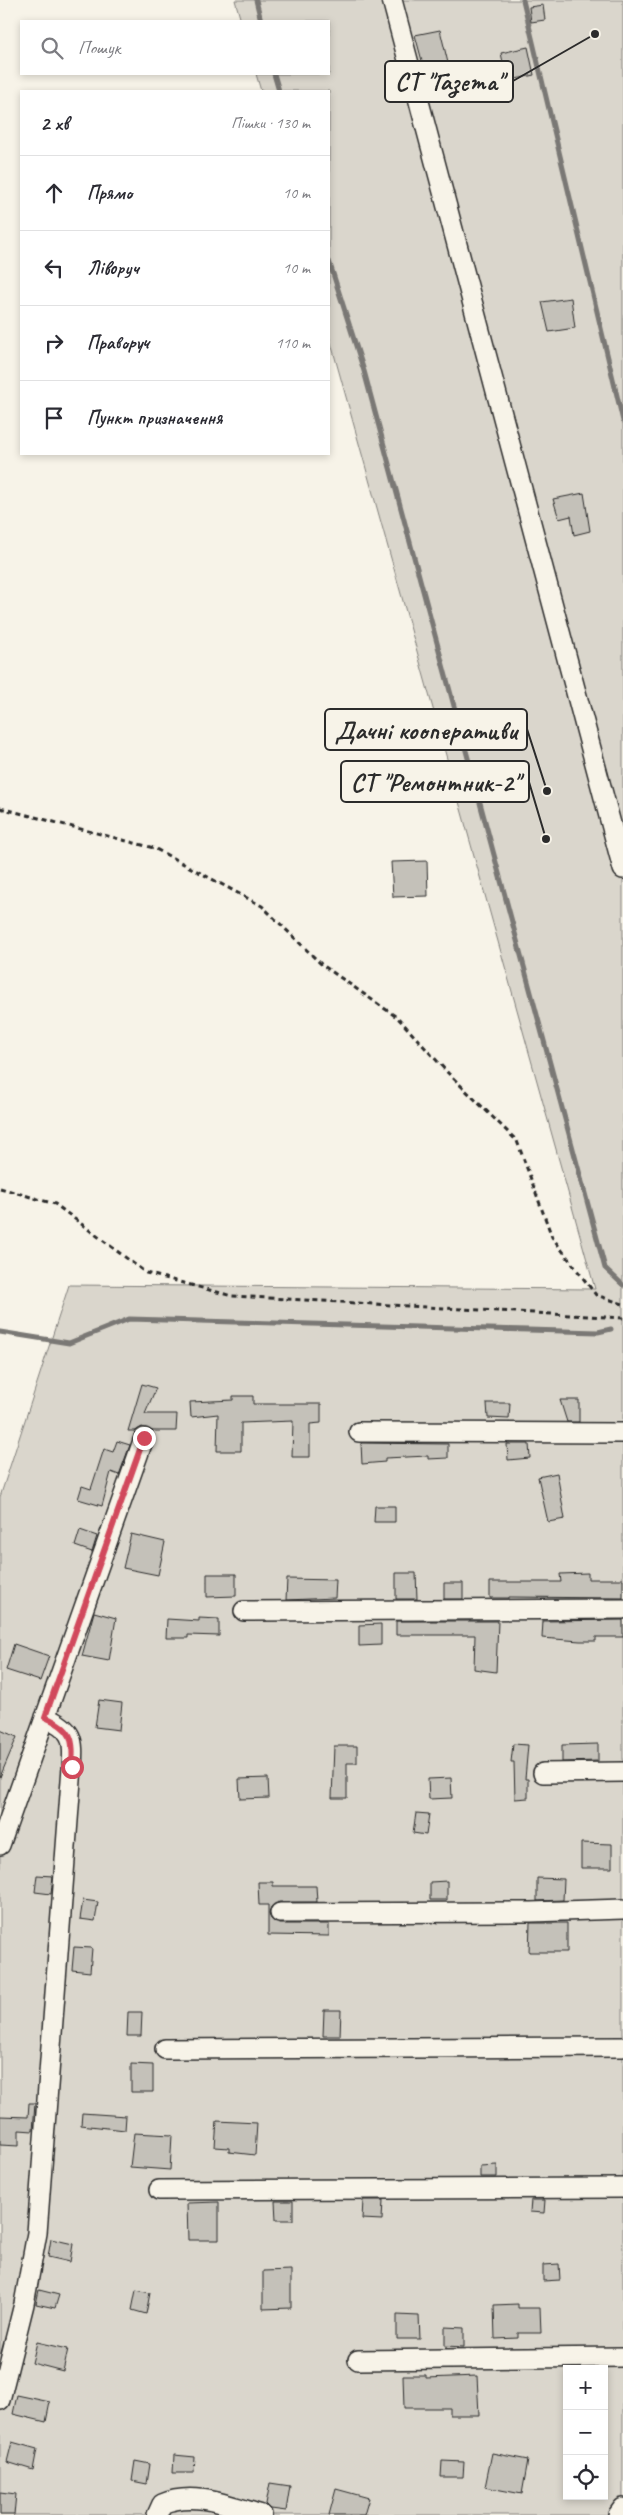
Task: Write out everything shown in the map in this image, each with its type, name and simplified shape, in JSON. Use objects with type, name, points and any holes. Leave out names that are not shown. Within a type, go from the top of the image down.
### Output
[{"type":"street","points":[[392,0],[623,869]]},
{"type":"street","points":[[360,1432],[623,1433]]},
{"type":"street","points":[[0,1845],[144,1438]]},
{"type":"street","points":[[244,1610],[623,1609]]},
{"type":"street","points":[[0,2400],[24,2304],[36,2233],[72,1767],[73,1743],[69,1732],[59,1723],[45,1717]]},
{"type":"street","points":[[543,1773],[623,1772]]},
{"type":"street","points":[[280,1913],[531,1912],[623,1909]]},
{"type":"street","points":[[165,2049],[623,2048]]},
{"type":"street","points":[[160,2190],[623,2188]]},
{"type":"street","points":[[358,2360],[623,2357]]},
{"type":"street","points":[[157,2515],[162,2504],[171,2500],[187,2498],[212,2500],[262,2515]]},
{"type":"street","points":[[618,2515],[623,2508]]},
{"type":"path","points":[[0,808],[154,848],[262,906],[321,964],[398,1018],[448,1073],[517,1142],[552,1237],[596,1295],[623,1304]]},
{"type":"path","points":[[0,1188],[55,1204],[146,1273],[232,1296],[623,1318]]},
{"type":"shaded area","points":[[235,0],[623,0],[623,2515],[0,2515],[0,1497],[69,1285],[595,1289],[330,340],[330,90],[261,90],[256,75],[330,75],[330,20],[241,20]]},
{"type":"building","points":[[543,5],[545,20],[531,22],[529,7]]},
{"type":"building","points":[[440,30],[449,67],[425,72],[415,35]]},
{"type":"building","points":[[528,47],[534,75],[507,81],[501,53]]},
{"type":"building","points":[[571,298],[575,328],[549,332],[542,302]]},
{"type":"building","points":[[584,493],[590,531],[574,535],[571,516],[559,519],[553,499]]},
{"type":"building","points":[[427,861],[428,896],[393,897],[391,862]]},
{"type":"building","points":[[142,1384],[156,1388],[145,1414],[177,1414],[176,1431],[153,1431],[142,1427],[136,1431],[128,1431]]},
{"type":"building","points":[[233,1396],[253,1396],[253,1404],[321,1404],[321,1423],[310,1424],[310,1457],[292,1457],[293,1421],[241,1423],[241,1451],[217,1451],[218,1414],[191,1417],[190,1402],[233,1400]]},
{"type":"building","points":[[560,1400],[579,1400],[579,1422],[567,1422]]},
{"type":"building","points":[[487,1403],[510,1403],[509,1419],[488,1418]]},
{"type":"building","points":[[117,1441],[130,1445],[119,1475],[111,1472],[102,1506],[78,1499],[82,1486],[91,1489],[104,1449],[113,1452]]},
{"type":"building","points":[[361,1443],[448,1444],[448,1458],[428,1459],[428,1456],[385,1458],[385,1462],[362,1464]]},
{"type":"building","points":[[507,1444],[529,1444],[530,1458],[508,1460]]},
{"type":"building","points":[[557,1473],[565,1519],[548,1522],[538,1477]]},
{"type":"building","points":[[375,1506],[395,1506],[395,1522],[374,1522]]},
{"type":"building","points":[[80,1530],[97,1536],[92,1552],[75,1546]]},
{"type":"building","points":[[131,1534],[165,1542],[158,1575],[123,1568]]},
{"type":"building","points":[[396,1573],[416,1573],[417,1599],[396,1599]]},
{"type":"building","points":[[588,1573],[588,1579],[623,1579],[623,1598],[490,1598],[490,1582],[561,1582],[560,1574]]},
{"type":"building","points":[[207,1574],[236,1574],[236,1596],[207,1597]]},
{"type":"building","points":[[287,1579],[336,1580],[335,1598],[286,1600]]},
{"type":"building","points":[[444,1583],[463,1583],[463,1599],[444,1599]]},
{"type":"building","points":[[94,1612],[116,1618],[109,1661],[82,1656]]},
{"type":"building","points":[[199,1618],[219,1619],[219,1636],[188,1635],[188,1638],[166,1638],[167,1619],[199,1621]]},
{"type":"building","points":[[623,1620],[623,1637],[596,1637],[596,1641],[542,1638],[543,1621]]},
{"type":"building","points":[[396,1621],[498,1621],[496,1672],[474,1669],[475,1635],[396,1635]]},
{"type":"building","points":[[381,1624],[381,1645],[359,1646],[359,1625]]},
{"type":"building","points":[[14,1644],[49,1656],[40,1681],[6,1670]]},
{"type":"building","points":[[99,1700],[122,1703],[119,1730],[95,1727]]},
{"type":"building","points":[[0,1730],[17,1737],[0,1777]]},
{"type":"building","points":[[513,1744],[528,1745],[525,1779],[528,1779],[528,1798],[515,1799],[514,1762],[511,1762]]},
{"type":"building","points":[[598,1744],[598,1761],[562,1762],[562,1745]]},
{"type":"building","points":[[334,1746],[357,1746],[357,1763],[347,1763],[347,1798],[332,1798]]},
{"type":"building","points":[[268,1778],[269,1798],[240,1799],[239,1779]]},
{"type":"building","points":[[451,1778],[452,1798],[429,1799],[428,1779]]},
{"type":"building","points":[[416,1813],[429,1814],[426,1835],[413,1833]]},
{"type":"building","points":[[581,1843],[612,1844],[612,1868],[581,1868]]},
{"type":"building","points":[[37,1875],[53,1876],[51,1894],[35,1892]]},
{"type":"building","points":[[537,1878],[564,1879],[563,1900],[537,1901]]},
{"type":"building","points":[[447,1881],[447,1900],[430,1900],[430,1882]]},
{"type":"building","points":[[258,1882],[273,1882],[273,1886],[316,1886],[317,1902],[279,1902],[271,1907],[269,1914],[271,1919],[280,1924],[329,1924],[329,1936],[268,1935],[268,1905],[259,1905]]},
{"type":"building","points":[[83,1900],[98,1902],[95,1921],[80,1919]]},
{"type":"building","points":[[530,1923],[567,1923],[567,1952],[529,1952]]},
{"type":"building","points":[[74,1947],[92,1948],[90,1972],[72,1970]]},
{"type":"building","points":[[324,2010],[341,2010],[340,2036],[323,2036]]},
{"type":"building","points":[[128,2012],[142,2012],[141,2036],[127,2036]]},
{"type":"building","points":[[131,2064],[153,2065],[153,2092],[131,2092]]},
{"type":"building","points":[[29,2103],[35,2103],[33,2131],[19,2130],[19,2146],[0,2145],[0,2116],[28,2117]]},
{"type":"building","points":[[82,2113],[126,2116],[125,2130],[81,2125]]},
{"type":"building","points":[[217,2121],[257,2123],[255,2155],[229,2152],[229,2148],[215,2147]]},
{"type":"building","points":[[134,2133],[172,2135],[170,2170],[130,2167]]},
{"type":"building","points":[[497,2165],[497,2177],[480,2177],[480,2166]]},
{"type":"building","points":[[363,2200],[383,2200],[382,2220],[362,2219]]},
{"type":"building","points":[[531,2200],[545,2200],[544,2213],[530,2212]]},
{"type":"building","points":[[275,2201],[293,2201],[293,2220],[276,2220]]},
{"type":"building","points":[[219,2202],[219,2240],[188,2240],[187,2203]]},
{"type":"building","points":[[51,2239],[73,2244],[70,2262],[48,2257]]},
{"type":"building","points":[[559,2264],[560,2280],[543,2281],[543,2265]]},
{"type":"building","points":[[291,2270],[291,2308],[263,2309],[263,2271]]},
{"type":"building","points":[[39,2290],[59,2295],[55,2308],[36,2304]]},
{"type":"building","points":[[136,2290],[150,2293],[146,2314],[132,2310]]},
{"type":"building","points":[[518,2304],[518,2308],[540,2308],[541,2333],[518,2333],[518,2338],[495,2339],[494,2305]]},
{"type":"building","points":[[397,2315],[419,2316],[420,2339],[397,2339]]},
{"type":"building","points":[[445,2327],[464,2328],[464,2347],[445,2346]]},
{"type":"building","points":[[37,2342],[68,2349],[63,2371],[32,2363]]},
{"type":"building","points":[[403,2375],[426,2375],[426,2378],[477,2376],[479,2415],[450,2415],[450,2408],[404,2408]]},
{"type":"building","points":[[17,2395],[50,2402],[46,2422],[13,2414]]},
{"type":"building","points":[[12,2442],[37,2449],[33,2470],[7,2462]]},
{"type":"building","points":[[492,2453],[528,2460],[522,2494],[485,2487]]},
{"type":"building","points":[[174,2455],[195,2457],[194,2473],[173,2473]]},
{"type":"building","points":[[135,2461],[150,2464],[147,2484],[132,2481]]},
{"type":"building","points":[[442,2461],[464,2462],[463,2477],[441,2477]]},
{"type":"building","points":[[270,2483],[290,2486],[286,2511],[271,2509],[266,2504]]},
{"type":"building","points":[[336,2489],[369,2498],[364,2515],[329,2515]]},
{"type":"building","points":[[0,2492],[16,2494],[14,2515],[0,2515]]},
{"type":"waterway","points":[[256,0],[261,20]]},
{"type":"waterway","points":[[523,0],[623,421]]},
{"type":"waterway","points":[[274,75],[279,90]]},
{"type":"waterway","points":[[330,264],[364,371],[605,1268],[623,1285]]},
{"type":"waterway","points":[[0,1332],[69,1343],[129,1319],[598,1332],[611,1329]]},
{"type":"place","name":"СТ \"Газета\"","points":[[595,34]]},
{"type":"place","name":"Дачні кооперативи","points":[[547,791]]},
{"type":"place","name":"СТ \"Ремонтник-2\"","points":[[546,839]]},
{"type":"route","points":[[72,1767],[73,1743],[69,1732],[59,1723],[45,1717],[144,1438]]}]
